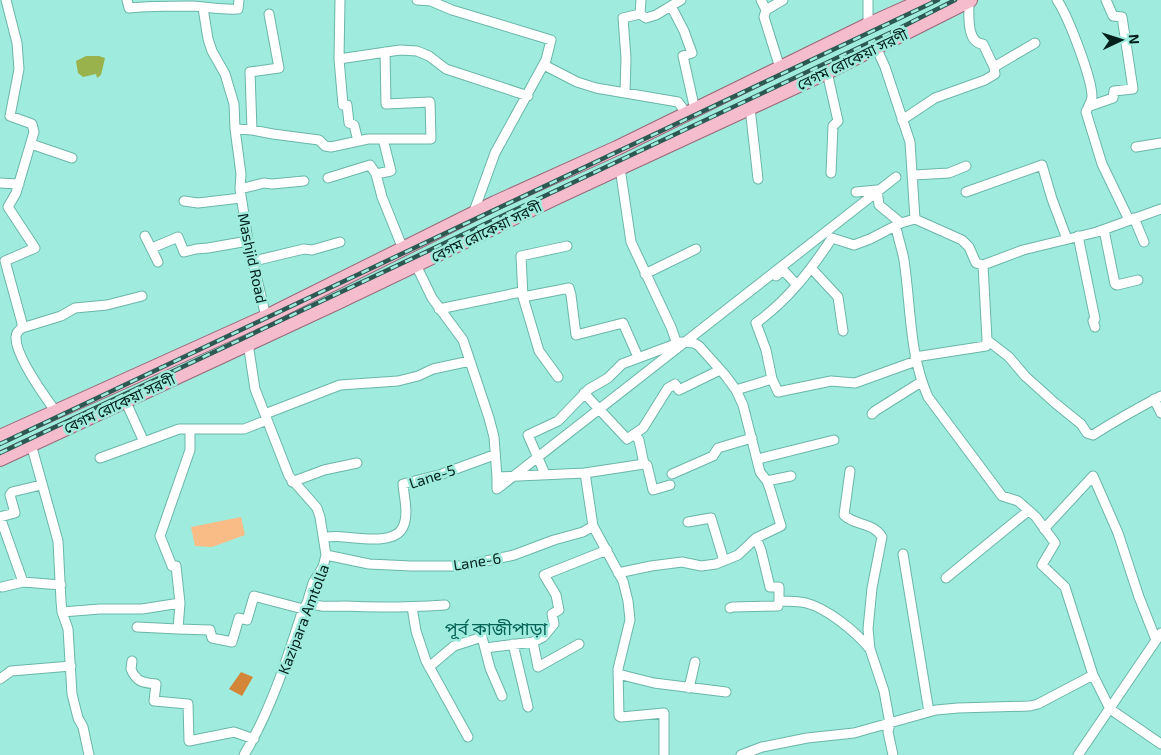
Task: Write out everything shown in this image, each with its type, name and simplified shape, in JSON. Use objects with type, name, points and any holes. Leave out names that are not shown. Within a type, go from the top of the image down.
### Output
[{"type":"main road","name":"বেগম রোকেয়া সরণী","points":[[0,437],[266,317],[473,214],[617,148],[868,25],[924,0]]},
{"type":"main road","name":"বেগম রোকেয়া সরণী","points":[[0,459],[827,72],[969,0]]},
{"type":"main road","points":[[691,112],[697,133]]},
{"type":"street","points":[[6,0],[16,43],[19,69],[10,116],[33,126],[31,144],[19,184],[8,207],[35,248],[3,257],[22,323],[22,328],[16,337],[19,353],[56,412]]},
{"type":"street","points":[[127,0],[129,8],[195,6],[238,9],[239,0]]},
{"type":"street","points":[[340,0],[339,59],[342,105],[348,105],[349,123],[354,125],[358,141]]},
{"type":"street","points":[[417,0],[431,1],[461,13],[551,40],[550,51],[544,66],[495,154],[473,214]]},
{"type":"street","points":[[640,14],[641,0]]},
{"type":"street","points":[[624,92],[626,58],[624,18],[640,14],[646,18],[681,0]]},
{"type":"street","points":[[761,0],[766,10]]},
{"type":"street","points":[[780,68],[764,17],[766,10],[782,0]]},
{"type":"street","points":[[868,0],[868,25]]},
{"type":"street","points":[[902,120],[935,98],[985,80],[995,74],[983,44],[977,44],[974,41],[969,23],[969,0]]},
{"type":"street","points":[[1057,0],[1078,44],[1086,69],[1092,97],[1086,112],[1102,164],[1144,242]]},
{"type":"street","points":[[1090,106],[1113,98],[1114,91],[1133,89],[1122,17],[1113,16],[1106,0]]},
{"type":"street","points":[[671,6],[684,31],[692,53],[684,56],[691,112]]},
{"type":"street","name":"Mashjid Road","points":[[203,8],[212,52],[225,74],[234,104],[241,174],[240,194],[248,241],[266,317]]},
{"type":"street","points":[[252,130],[250,72],[279,68],[269,14]]},
{"type":"street","points":[[994,68],[1035,43]]},
{"type":"street","points":[[876,47],[885,67],[910,142],[914,175],[915,220]]},
{"type":"street","points":[[339,59],[385,52],[417,50],[429,56],[446,69],[528,96]]},
{"type":"street","points":[[235,129],[319,140],[325,146],[331,147],[358,141],[431,138],[430,102],[386,104],[385,52]]},
{"type":"street","points":[[544,66],[576,82],[678,102],[691,112]]},
{"type":"street","points":[[827,72],[838,121],[833,126],[831,173]]},
{"type":"street","points":[[750,108],[758,179]]},
{"type":"street","points":[[376,174],[391,171],[383,139]]},
{"type":"street","points":[[1136,147],[1161,143]]},
{"type":"street","points":[[31,144],[72,158]]},
{"type":"street","points":[[328,178],[370,165],[376,174],[382,197],[403,249]]},
{"type":"street","points":[[966,192],[1042,165],[1067,239]]},
{"type":"street","points":[[914,175],[949,173],[966,166]]},
{"type":"street","points":[[620,168],[631,242],[671,327],[677,344]]},
{"type":"street","points":[[416,265],[432,298],[463,340],[490,418],[494,437],[497,489],[896,177]]},
{"type":"street","points":[[240,194],[264,183],[304,181]]},
{"type":"street","points":[[0,183],[19,184]]},
{"type":"street","points":[[856,192],[877,190],[879,205],[898,225],[904,259],[915,359],[921,382],[928,397],[1002,496],[1018,501],[1036,517],[1056,544],[1042,565],[1065,587],[1093,675],[1110,709],[1161,744]]},
{"type":"street","name":"Mashjid Road","points":[[184,201],[198,203],[240,194]]},
{"type":"street","points":[[983,265],[986,346],[915,359],[855,383],[831,381],[778,392],[772,379],[766,350],[756,323],[768,314],[812,269],[832,238],[854,245],[898,225],[915,220],[962,240],[969,247],[976,263],[983,265],[1023,250],[1104,230],[1161,209]]},
{"type":"street","points":[[1104,230],[1115,284],[1138,280]]},
{"type":"street","points":[[145,236],[158,262]]},
{"type":"street","points":[[152,248],[178,236],[184,252],[196,248],[208,248],[248,241]]},
{"type":"street","points":[[1078,236],[1095,327]]},
{"type":"street","points":[[254,261],[304,249],[312,250],[340,242]]},
{"type":"street","points":[[558,377],[539,350],[522,294],[522,255],[567,246]]},
{"type":"street","points":[[646,274],[696,249]]},
{"type":"street","points":[[812,269],[838,296],[843,331]]},
{"type":"street","points":[[728,312],[749,299],[783,270],[797,285]]},
{"type":"street","points":[[439,309],[522,294],[569,288],[576,335],[605,329],[622,323],[638,357]]},
{"type":"street","points":[[22,328],[61,316],[75,308],[107,305],[142,296]]},
{"type":"street","points":[[987,340],[1009,357],[1025,376],[1081,424],[1090,435],[1136,411],[1143,404],[1158,398],[1161,413]]},
{"type":"street","points":[[545,474],[528,435],[558,420],[584,393],[608,378],[622,364],[677,344],[685,342],[694,343],[699,346],[736,390],[743,406],[760,472],[767,481],[781,526],[756,538],[738,555],[716,564],[701,566],[682,562],[618,573]]},
{"type":"street","name":"Kazipara Amtolla","points":[[244,755],[254,739],[285,667],[313,583],[323,567],[326,555],[317,508],[288,476],[255,389],[248,344]]},
{"type":"street","points":[[100,458],[179,429],[244,429],[266,417],[340,385],[398,380],[418,376],[433,369],[470,362]]},
{"type":"street","points":[[584,393],[627,439],[643,428],[668,388],[675,384],[679,390],[720,370]]},
{"type":"street","points":[[736,390],[772,379]]},
{"type":"street","points":[[872,414],[921,382]]},
{"type":"street","points":[[125,400],[144,442]]},
{"type":"street","points":[[178,629],[180,604],[176,566],[172,566],[160,536],[190,450],[190,430]]},
{"type":"street","points":[[634,434],[639,440],[644,464],[647,465],[653,490],[670,485]]},
{"type":"street","points":[[672,474],[713,456],[718,448],[752,438]]},
{"type":"street","points":[[758,459],[834,440]]},
{"type":"street","points":[[31,444],[58,541],[62,612],[68,630],[74,704],[83,727],[89,755]]},
{"type":"street","name":"Lane-5","points":[[324,537],[369,540],[395,535],[403,527],[406,517],[403,484],[442,474],[494,455]]},
{"type":"street","points":[[292,482],[324,470],[358,463]]},
{"type":"street","points":[[497,477],[585,473],[644,464]]},
{"type":"street","points":[[850,471],[844,515],[849,520],[873,527],[882,536],[877,555],[868,615],[870,649],[884,691],[890,724],[888,732],[893,755]]},
{"type":"street","points":[[585,473],[593,526],[623,581],[630,620],[628,634],[620,655],[618,674],[620,717],[664,713],[664,755]]},
{"type":"street","points":[[767,481],[791,476]]},
{"type":"street","points":[[1044,529],[1093,476],[1118,533],[1139,597],[1159,637],[1078,755]]},
{"type":"street","points":[[23,582],[0,517],[15,513],[10,495],[12,492],[41,485]]},
{"type":"street","points":[[946,578],[1028,511]]},
{"type":"street","points":[[688,522],[711,518],[724,561]]},
{"type":"street","name":"Lane-6","points":[[326,555],[369,564],[463,566],[514,555],[554,540],[583,532],[593,526]]},
{"type":"street","points":[[730,608],[732,606],[779,605],[778,587],[770,587],[761,550],[756,538]]},
{"type":"street","points":[[485,648],[533,642],[543,637],[554,624],[552,614],[559,610],[556,594],[544,575],[606,550]]},
{"type":"street","points":[[903,554],[929,712]]},
{"type":"street","points":[[2,587],[23,582],[61,585]]},
{"type":"street","points":[[137,627],[210,630],[212,638],[232,642],[238,618],[247,620],[254,596],[324,608],[445,605]]},
{"type":"street","points":[[779,601],[806,603],[816,607],[855,633],[870,649]]},
{"type":"street","points":[[62,612],[100,608],[142,609],[180,604]]},
{"type":"street","points":[[412,607],[416,631],[429,667],[468,737]]},
{"type":"street","points":[[429,667],[454,646],[482,637],[490,668],[502,696]]},
{"type":"street","points":[[533,642],[538,667],[579,644]]},
{"type":"street","points":[[513,644],[528,707]]},
{"type":"street","points":[[132,661],[131,669],[138,680],[143,683],[156,684],[154,701],[188,704],[189,741],[234,732],[254,739]]},
{"type":"street","points":[[689,688],[695,662]]},
{"type":"street","points":[[0,679],[11,671],[71,666]]},
{"type":"street","points":[[618,674],[654,683],[726,692]]},
{"type":"street","points":[[741,755],[762,747],[807,738],[854,733],[929,712],[958,708],[1030,706],[1038,704],[1093,675]]},
{"type":"shaded area","points":[[86,56],[105,58],[101,75],[97,78],[96,74],[83,77],[78,73],[76,61]]},
{"type":"shaded area","points":[[241,517],[245,535],[212,547],[195,546],[191,527]]},
{"type":"shaded area","points":[[241,672],[253,677],[242,696],[229,689]]},
{"type":"railway","points":[[0,444],[938,0]]},
{"type":"railway","points":[[0,453],[894,31],[955,0]]},
{"type":"district","name":"পূর্ব কাজীপাড়া","points":[[496,628]]}]
